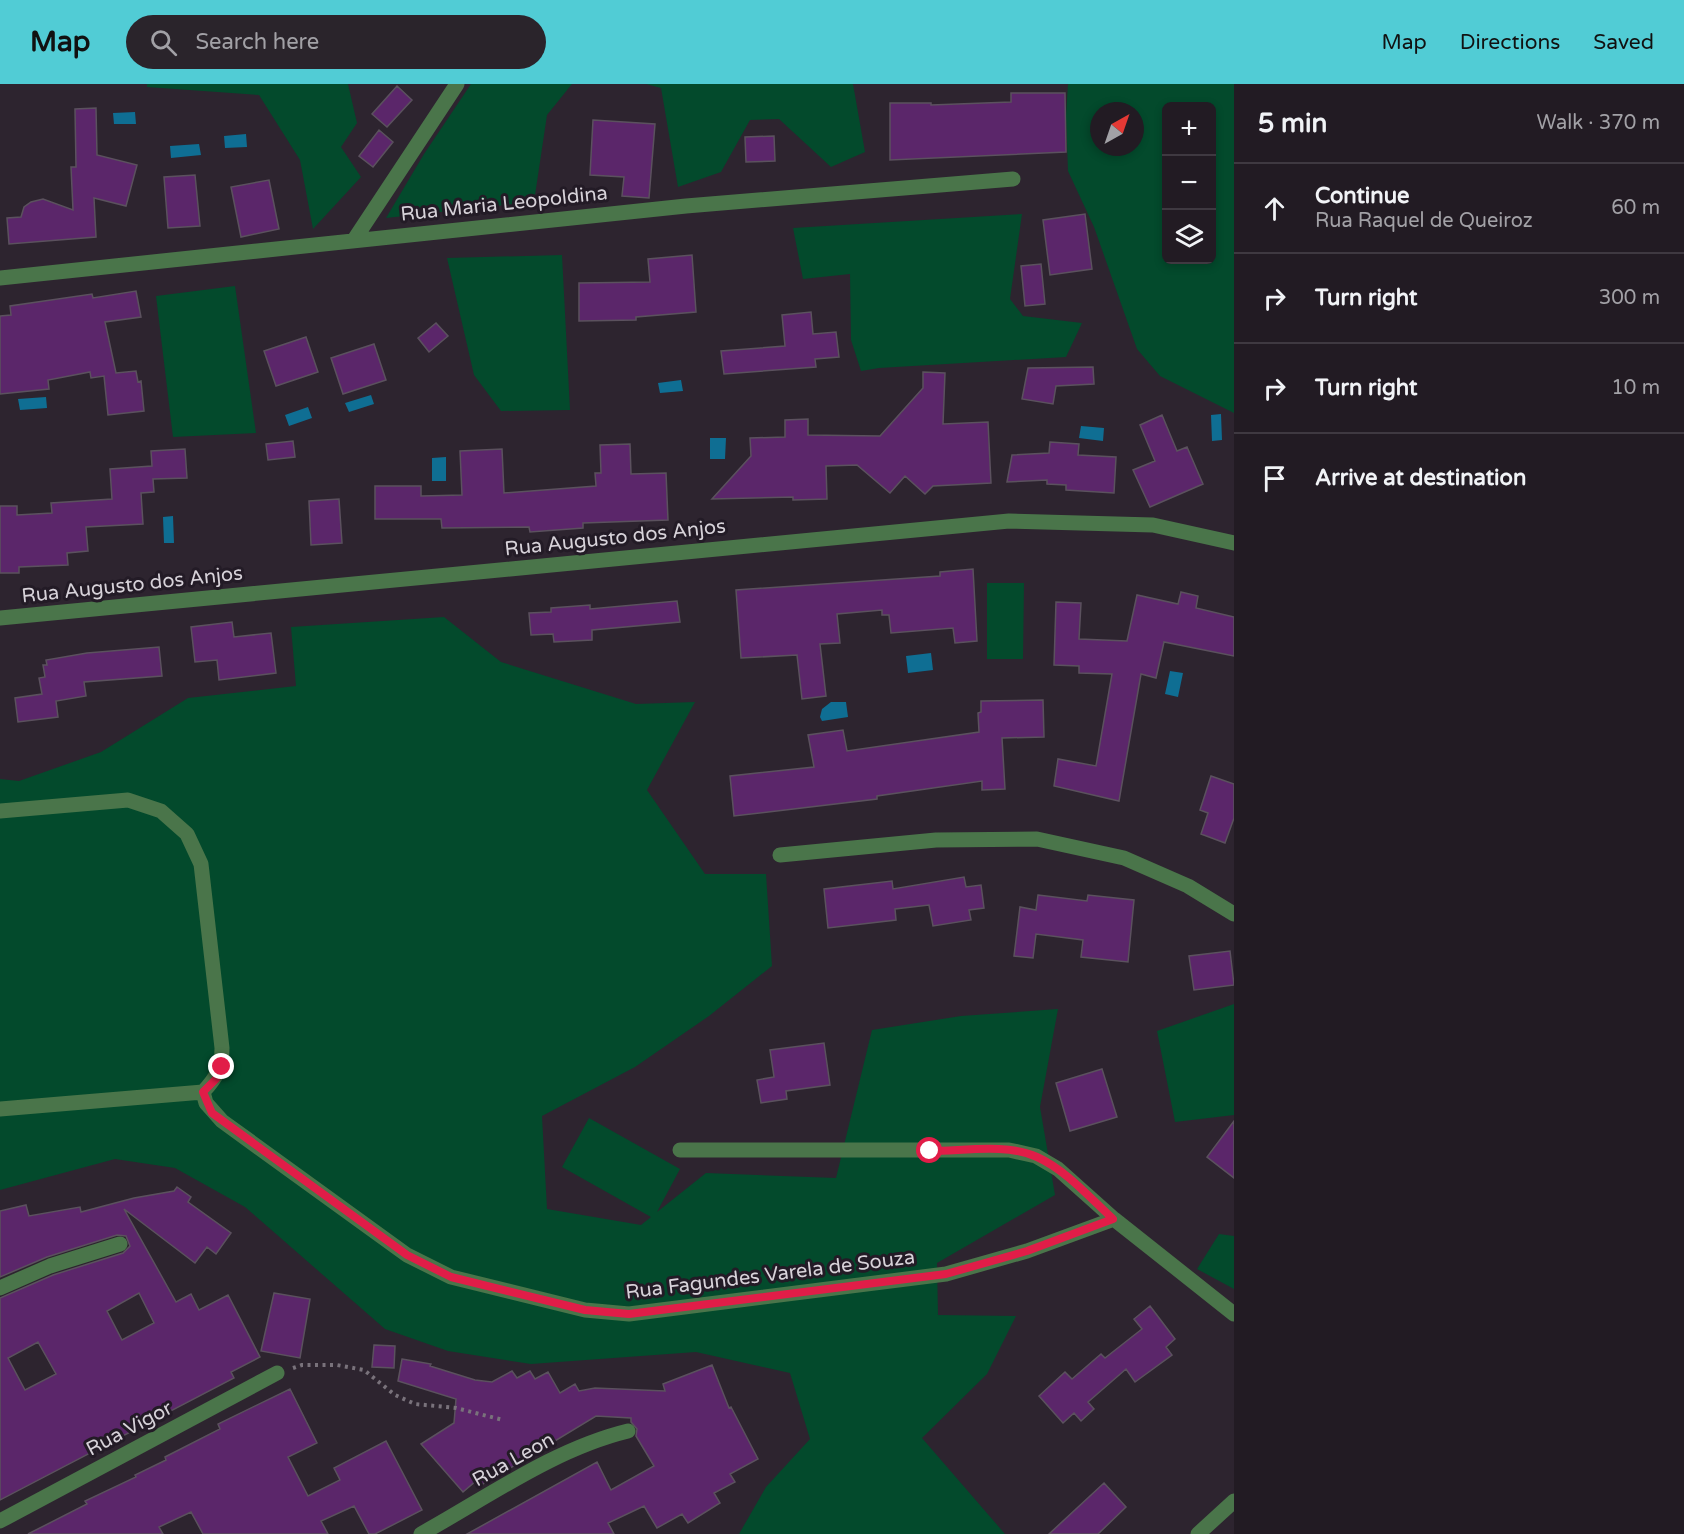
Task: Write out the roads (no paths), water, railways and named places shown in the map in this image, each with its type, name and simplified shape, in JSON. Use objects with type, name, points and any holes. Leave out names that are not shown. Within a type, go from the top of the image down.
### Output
[{"type":"street","points":[[354,240],[457,84]]},
{"type":"street","name":"Rua Maria Leopoldina","points":[[0,278],[686,206],[1013,179]]},
{"type":"street","name":"Rua Augusto dos Anjos","points":[[0,618],[1009,521],[1153,525],[1234,543]]},
{"type":"street","points":[[0,811],[128,800],[161,811],[187,834],[201,864],[222,1048],[222,1067],[216,1079],[203,1092],[0,1109]]},
{"type":"street","points":[[780,855],[936,840],[1037,839],[1124,858],[1188,886],[1234,914]]},
{"type":"street","name":"Rua Fagundes Varela de Souza","points":[[203,1092],[206,1103],[222,1121],[407,1255],[451,1277],[585,1310],[629,1314],[946,1274],[1027,1251],[1113,1219]]},
{"type":"street","points":[[680,1150],[1009,1150],[1036,1156],[1058,1169],[1113,1219],[1234,1314]]},
{"type":"street","points":[[0,1288],[50,1266],[120,1244]]},
{"type":"street","name":"Rua Vigor","points":[[0,1521],[277,1373]]},
{"type":"street","name":"Rua Leon","points":[[422,1534],[570,1451],[596,1439],[628,1431]]},
{"type":"street","points":[[1198,1534],[1234,1500]]},
{"type":"water","points":[[135,112],[136,124],[114,124],[113,113]]},
{"type":"water","points":[[246,134],[247,147],[225,148],[224,136]]},
{"type":"water","points":[[199,144],[201,155],[171,158],[170,146]]},
{"type":"water","points":[[681,380],[683,391],[660,393],[658,383]]},
{"type":"water","points":[[371,395],[374,404],[349,412],[345,403]]},
{"type":"water","points":[[46,397],[47,408],[20,410],[18,399]]},
{"type":"water","points":[[308,407],[312,418],[289,426],[285,415]]},
{"type":"water","points":[[1221,414],[1222,440],[1212,441],[1211,415]]},
{"type":"water","points":[[1081,426],[1104,428],[1103,441],[1079,438]]},
{"type":"water","points":[[710,438],[726,438],[725,459],[710,459]]},
{"type":"water","points":[[446,457],[446,481],[432,481],[432,458]]},
{"type":"water","points":[[173,516],[174,543],[164,543],[163,517]]},
{"type":"water","points":[[931,653],[933,670],[908,673],[906,656]]},
{"type":"water","points":[[1170,671],[1183,673],[1178,697],[1165,694]]},
{"type":"water","points":[[831,702],[846,702],[848,717],[822,721],[820,717],[822,709]]}]
